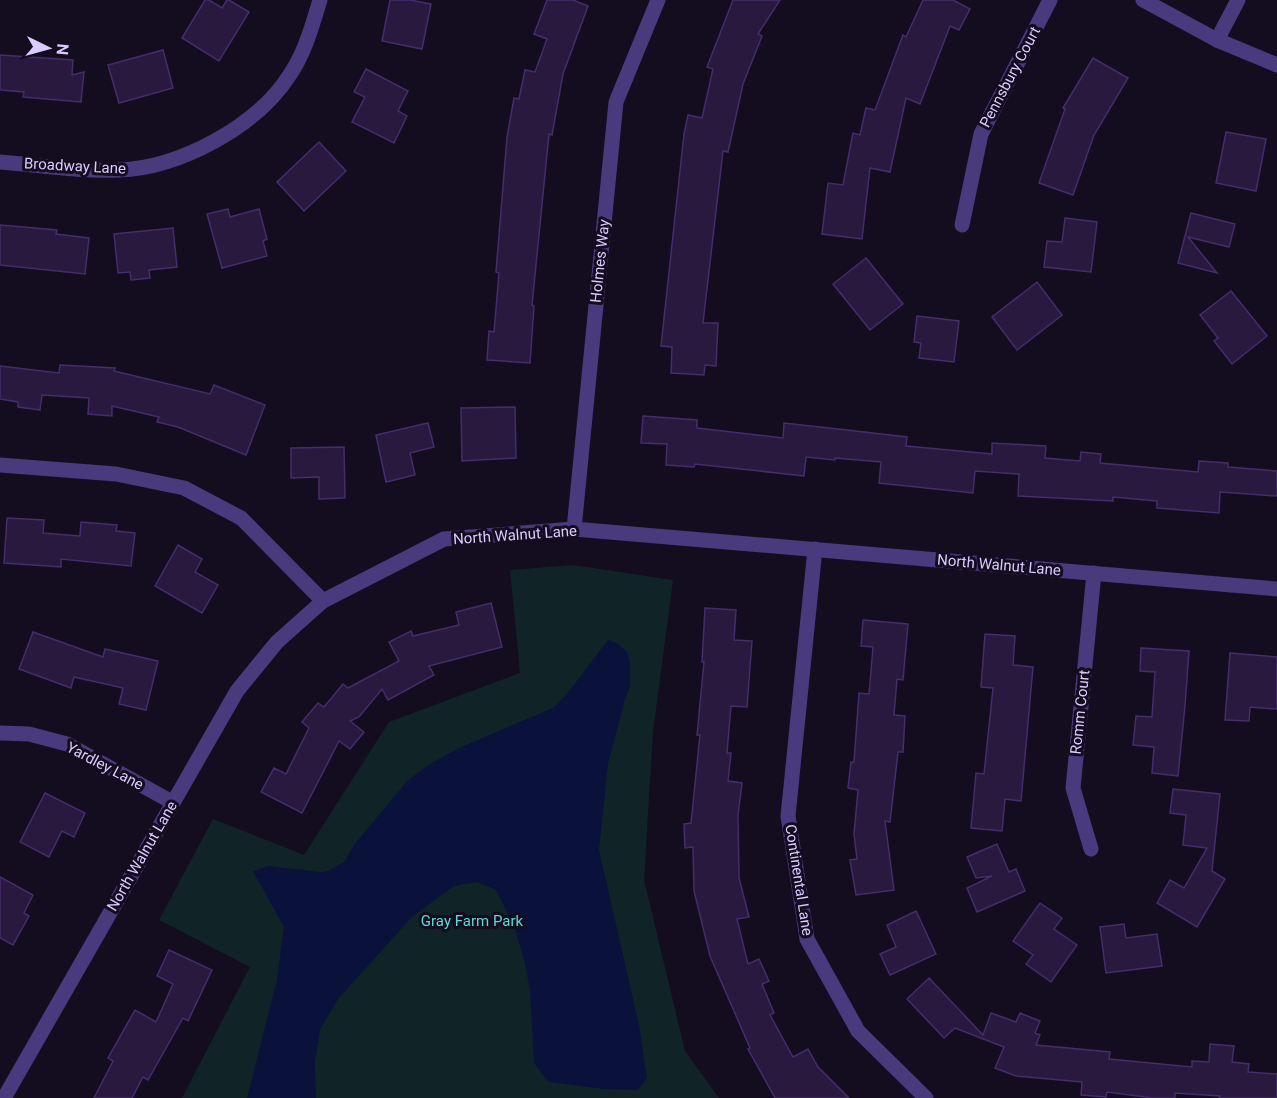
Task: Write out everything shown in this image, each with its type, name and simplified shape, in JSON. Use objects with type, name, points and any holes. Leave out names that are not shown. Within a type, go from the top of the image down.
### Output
[{"type":"street","name":"Broadway Lane","points":[[0,162],[119,171],[152,165],[204,146],[234,131],[266,104],[289,76],[306,45],[320,0]]},
{"type":"street","name":"Holmes Way","points":[[574,529],[616,102],[658,0]]},
{"type":"street","name":"Pennsbury Court","points":[[962,225],[981,134],[1050,0]]},
{"type":"street","points":[[1143,0],[1217,40],[1277,65]]},
{"type":"street","points":[[1217,40],[1238,0]]},
{"type":"street","points":[[0,465],[116,474],[184,488],[241,518],[323,601]]},
{"type":"street","name":"North Walnut Lane","points":[[4,1098],[237,691],[277,642],[323,601],[444,539],[574,529],[1277,589]]},
{"type":"street","name":"Continental Lane","points":[[814,549],[788,816],[807,939],[858,1031],[926,1098]]},
{"type":"street","name":"Romm Court","points":[[1092,849],[1072,788],[1094,573]]},
{"type":"street","name":"Yardley Lane","points":[[0,733],[29,734],[67,744],[172,802]]},
{"type":"green space","name":"Gray Farm Park","points":[[573,565],[673,580],[653,732],[644,880],[685,1051],[719,1098],[182,1098],[250,967],[159,920],[213,819],[304,855],[389,722],[520,673],[510,570]]},
{"type":"shaded area","points":[[608,640],[617,643],[627,652],[630,663],[630,687],[608,764],[599,850],[639,1025],[647,1078],[638,1090],[604,1089],[548,1082],[534,1063],[530,990],[514,926],[496,890],[477,882],[454,886],[412,917],[338,999],[320,1030],[315,1061],[316,1098],[247,1098],[277,979],[284,927],[253,871],[268,866],[321,872],[328,871],[344,862],[354,845],[407,781],[430,764],[461,747],[553,708],[567,694]]},
{"type":"building","points":[[205,0],[222,8],[229,0],[249,12],[219,61],[182,38]]},
{"type":"building","points":[[390,0],[410,0],[431,4],[422,49],[382,41]]},
{"type":"building","points":[[547,0],[573,0],[588,6],[563,74],[552,135],[549,134],[532,305],[534,306],[530,363],[487,360],[489,331],[494,332],[499,273],[496,272],[507,137],[514,98],[519,99],[525,70],[535,72],[547,39],[534,34]]},
{"type":"building","points":[[733,0],[780,0],[758,34],[762,36],[743,84],[728,152],[723,151],[703,323],[718,323],[716,366],[705,365],[704,375],[671,373],[672,347],[661,346],[684,134],[688,115],[702,118],[713,69],[707,67]]},
{"type":"building","points":[[923,0],[953,0],[970,9],[959,30],[950,26],[920,104],[906,98],[890,172],[870,168],[862,239],[822,234],[828,183],[843,185],[853,133],[860,135],[866,108],[875,110],[903,35],[906,37]]},
{"type":"building","points":[[163,50],[173,88],[119,103],[108,65]]},
{"type":"building","points":[[0,55],[73,60],[72,75],[84,72],[81,102],[23,97],[24,92],[0,90]]},
{"type":"building","points":[[1093,58],[1128,78],[1094,135],[1073,195],[1039,183],[1065,109],[1063,108]]},
{"type":"building","points":[[366,69],[408,91],[398,111],[407,116],[394,143],[352,122],[365,97],[354,92]]},
{"type":"building","points":[[1226,132],[1266,139],[1256,191],[1216,183]]},
{"type":"building","points":[[319,142],[346,171],[304,211],[277,182]]},
{"type":"building","points":[[228,209],[230,217],[259,209],[267,239],[263,241],[267,256],[222,268],[207,214]]},
{"type":"building","points":[[1191,213],[1235,224],[1229,247],[1188,237],[1217,273],[1178,263]]},
{"type":"building","points":[[1065,218],[1097,222],[1091,272],[1044,267],[1047,241],[1062,242]]},
{"type":"building","points":[[0,225],[57,230],[56,234],[89,238],[85,274],[0,265]]},
{"type":"building","points":[[173,228],[177,267],[149,270],[150,278],[131,280],[130,272],[118,273],[114,234]]},
{"type":"building","points":[[866,258],[903,304],[870,330],[833,284]]},
{"type":"building","points":[[1037,282],[1062,315],[1017,350],[992,317]]},
{"type":"building","points":[[1231,291],[1267,336],[1232,364],[1214,341],[1218,338],[1200,315]]},
{"type":"building","points":[[917,316],[959,321],[954,362],[919,358],[921,343],[914,342]]},
{"type":"building","points":[[60,365],[115,368],[114,371],[210,394],[214,385],[265,405],[246,455],[178,427],[157,422],[159,417],[112,406],[112,416],[88,414],[89,398],[42,395],[40,410],[18,407],[18,402],[0,399],[0,366],[59,373]]},
{"type":"building","points":[[515,407],[516,458],[462,461],[461,408]]},
{"type":"building","points":[[643,416],[697,420],[697,428],[783,438],[784,423],[907,437],[906,446],[992,454],[992,443],[1046,446],[1045,458],[1080,461],[1081,452],[1101,454],[1100,463],[1198,472],[1199,461],[1228,463],[1228,467],[1277,471],[1277,496],[1220,492],[1219,513],[1157,508],[1157,501],[1113,497],[1113,501],[1018,496],[1019,474],[975,471],[973,493],[879,483],[881,462],[835,458],[835,460],[806,457],[804,476],[695,464],[694,467],[666,465],[667,444],[641,443]]},
{"type":"building","points":[[428,423],[434,447],[410,453],[415,475],[386,482],[376,435]]},
{"type":"building","points":[[344,447],[345,498],[319,499],[319,477],[291,478],[291,448]]},
{"type":"building","points":[[7,518],[44,520],[43,533],[80,536],[81,522],[117,525],[116,531],[135,533],[131,566],[61,559],[61,567],[4,563]]},
{"type":"building","points":[[178,545],[202,559],[195,572],[218,585],[202,613],[155,586]]},
{"type":"building","points":[[491,603],[502,647],[429,666],[434,675],[388,700],[382,689],[359,717],[350,721],[364,732],[350,749],[339,741],[302,813],[261,792],[274,768],[286,774],[309,728],[302,722],[318,703],[324,707],[343,684],[348,688],[399,661],[389,642],[411,631],[413,636],[459,625],[456,612]]},
{"type":"building","points":[[705,608],[736,610],[734,640],[752,641],[747,707],[731,706],[727,753],[731,753],[728,781],[742,783],[738,815],[739,878],[749,917],[737,919],[748,964],[759,959],[769,981],[762,984],[774,1013],[770,1015],[793,1057],[808,1049],[818,1067],[849,1098],[775,1098],[748,1049],[750,1048],[710,956],[694,891],[693,847],[685,848],[684,824],[691,823],[700,735],[697,735],[704,662],[702,662]]},
{"type":"building","points":[[863,620],[908,624],[903,680],[897,679],[894,715],[905,716],[903,752],[898,752],[890,822],[885,821],[894,890],[856,895],[850,860],[857,859],[854,834],[858,790],[848,788],[851,762],[854,762],[859,693],[869,694],[873,647],[861,646]]},
{"type":"building","points":[[33,632],[103,657],[105,649],[158,661],[146,710],[119,704],[123,688],[74,677],[71,688],[19,669]]},
{"type":"building","points":[[985,634],[1015,636],[1013,665],[1033,667],[1021,801],[1005,799],[1002,831],[971,828],[976,773],[984,774],[993,688],[981,687]]},
{"type":"building","points":[[1141,648],[1189,651],[1178,776],[1152,773],[1154,747],[1133,745],[1136,716],[1152,717],[1155,672],[1140,671]]},
{"type":"building","points":[[1230,653],[1277,657],[1277,709],[1250,707],[1249,721],[1225,720]]},
{"type":"building","points":[[1173,789],[1220,794],[1212,871],[1225,879],[1197,927],[1157,903],[1170,880],[1184,888],[1207,848],[1183,845],[1186,815],[1170,813]]},
{"type":"building","points":[[45,793],[85,813],[74,837],[62,831],[49,857],[20,842]]},
{"type":"building","points":[[997,844],[1009,872],[1016,869],[1025,891],[977,912],[967,888],[992,876],[976,878],[967,857]]},
{"type":"building","points":[[0,877],[33,895],[24,913],[29,916],[13,945],[0,938]]},
{"type":"building","points":[[1040,903],[1062,918],[1054,929],[1077,945],[1051,982],[1026,964],[1033,955],[1013,941]]},
{"type":"building","points":[[916,911],[936,954],[890,975],[880,954],[896,947],[887,925]]},
{"type":"building","points":[[1124,924],[1126,938],[1157,934],[1162,966],[1106,973],[1100,927]]},
{"type":"building","points":[[169,950],[212,970],[188,1021],[183,1018],[148,1080],[143,1077],[132,1098],[94,1098],[113,1061],[108,1058],[135,1010],[156,1022],[173,984],[157,976]]},
{"type":"building","points":[[929,978],[983,1035],[991,1013],[1016,1022],[1020,1013],[1040,1021],[1035,1033],[1040,1035],[1036,1045],[1110,1052],[1109,1059],[1192,1067],[1192,1061],[1209,1062],[1210,1044],[1234,1046],[1232,1062],[1249,1064],[1248,1072],[1277,1074],[1277,1098],[1219,1098],[1220,1096],[1175,1093],[1175,1098],[1153,1098],[1107,1092],[1106,1097],[1081,1095],[1082,1082],[1016,1076],[995,1068],[1004,1047],[955,1028],[944,1038],[907,999]]}]
